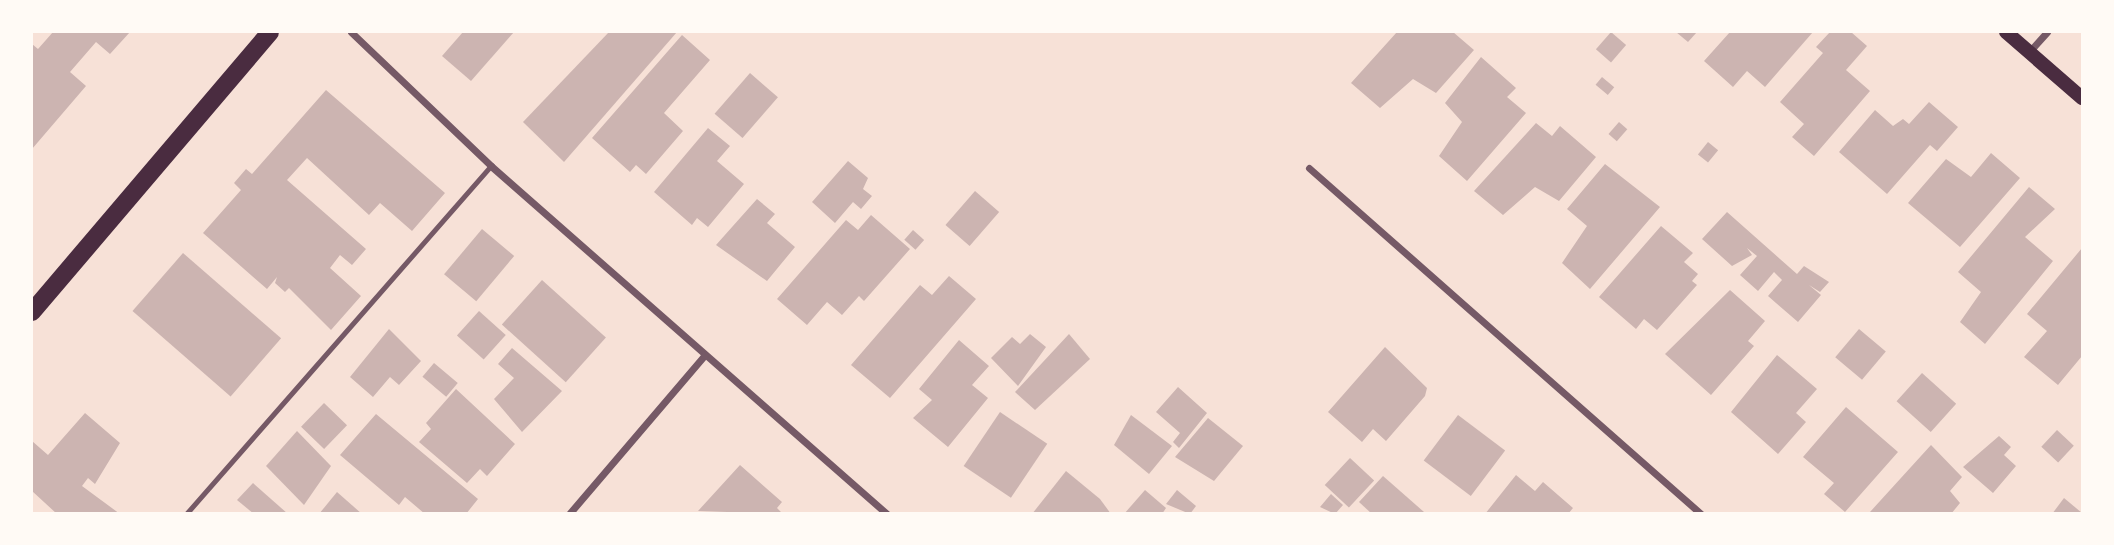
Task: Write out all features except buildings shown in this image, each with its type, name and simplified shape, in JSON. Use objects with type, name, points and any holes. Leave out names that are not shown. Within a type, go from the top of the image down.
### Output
[{"type":"main road","points":[[33,306],[270,32]]},
{"type":"main road","points":[[2006,32],[2082,98]]},
{"type":"street","points":[[351,32],[491,166],[887,513]]},
{"type":"street","points":[[2029,52],[2047,32]]},
{"type":"street","points":[[1309,168],[1701,513]]},
{"type":"street","points":[[569,513],[705,355]]},
{"type":"lane","points":[[186,513],[491,166]]}]
